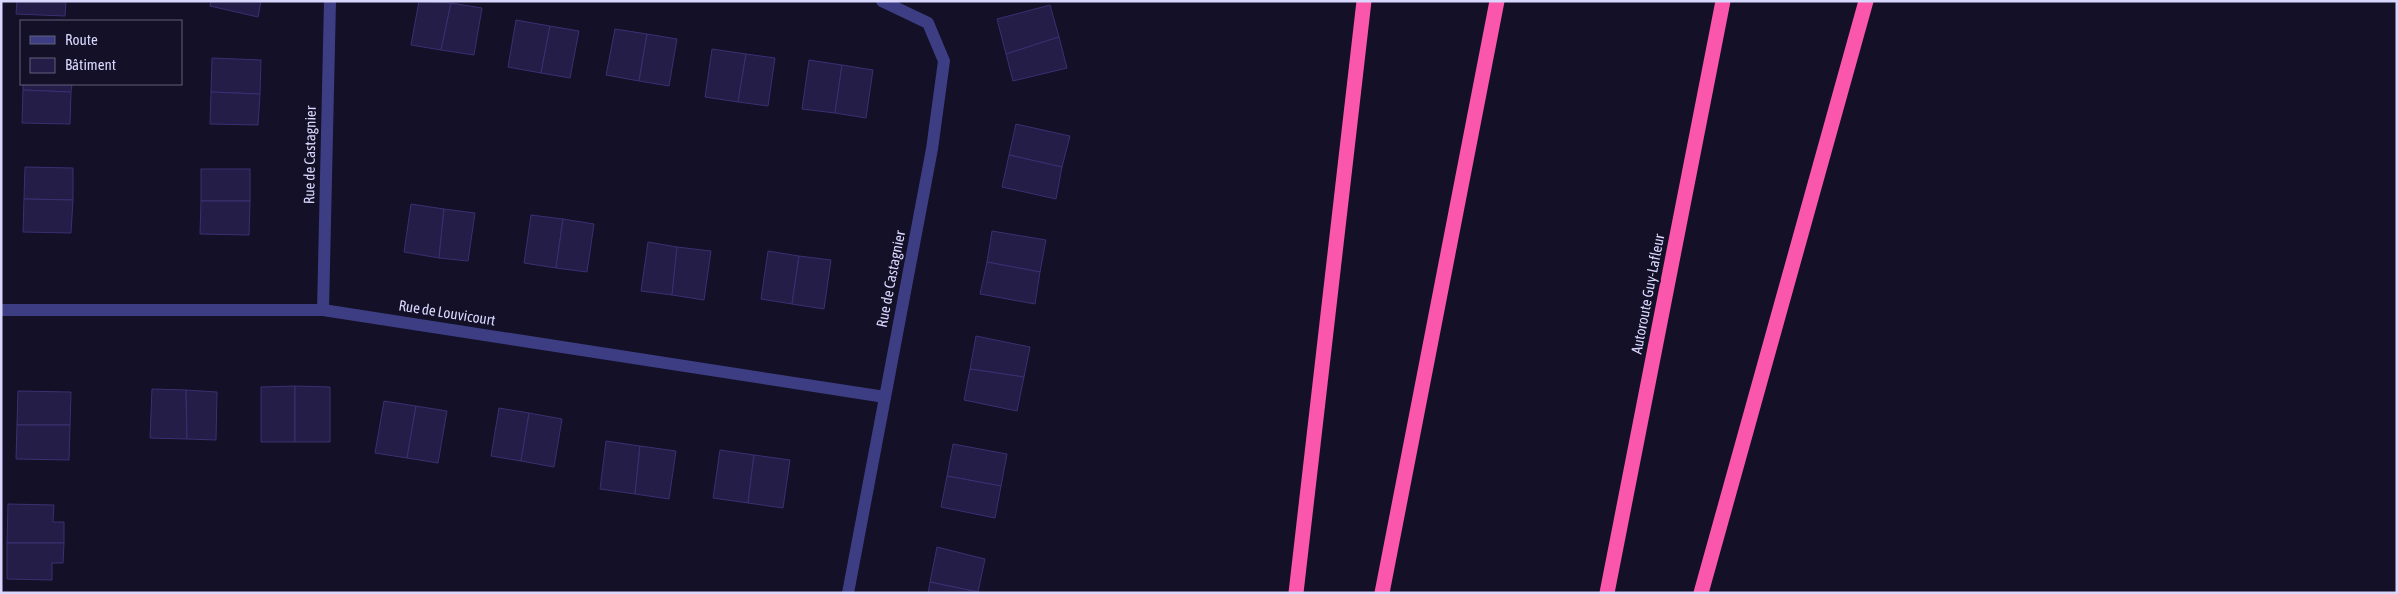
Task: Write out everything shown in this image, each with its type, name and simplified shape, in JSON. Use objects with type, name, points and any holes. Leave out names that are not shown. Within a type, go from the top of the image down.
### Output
[{"type":"highway","points":[[1296,593],[1364,1]]},
{"type":"highway","points":[[1382,593],[1497,1]]},
{"type":"highway","name":"Autoroute Guy-Lafleur","points":[[1607,593],[1723,1]]},
{"type":"highway","points":[[1701,593],[1866,1]]},
{"type":"street","name":"Rue de Castagnier","points":[[322,310],[330,1]]},
{"type":"street","name":"Rue de Castagnier","points":[[848,593],[932,149],[944,61],[928,23],[882,1]]},
{"type":"street","name":"Rue de Louvicourt","points":[[1,310],[322,310],[885,397]]},
{"type":"building","points":[[17,1],[66,1],[65,16],[16,14]]},
{"type":"building","points":[[211,1],[261,1],[258,17],[210,6]]},
{"type":"building","points":[[419,1],[451,3],[441,50],[411,45]]},
{"type":"building","points":[[451,3],[482,8],[474,55],[441,50]]},
{"type":"building","points":[[1050,5],[1059,37],[1006,54],[997,19]]},
{"type":"building","points":[[516,20],[550,26],[541,73],[508,67]]},
{"type":"building","points":[[550,26],[579,31],[570,78],[541,73]]},
{"type":"building","points":[[615,29],[647,34],[639,81],[606,75]]},
{"type":"building","points":[[647,34],[677,39],[669,86],[639,81]]},
{"type":"building","points":[[1059,37],[1067,68],[1013,81],[1006,54]]},
{"type":"building","points":[[712,49],[746,54],[738,102],[705,97]]},
{"type":"building","points":[[746,54],[775,58],[768,106],[738,102]]},
{"type":"building","points":[[212,58],[261,60],[260,94],[211,92]]},
{"type":"building","points":[[809,60],[842,65],[835,113],[802,109]]},
{"type":"building","points":[[842,65],[873,70],[866,118],[835,113]]},
{"type":"building","points":[[23,85],[72,85],[71,92],[23,90]]},
{"type":"building","points":[[23,90],[71,92],[70,124],[22,123]]},
{"type":"building","points":[[211,92],[260,94],[258,125],[210,124]]},
{"type":"building","points":[[1016,124],[1070,136],[1062,167],[1009,155]]},
{"type":"building","points":[[1009,155],[1062,167],[1056,199],[1002,187]]},
{"type":"building","points":[[25,167],[73,168],[73,200],[24,199]]},
{"type":"building","points":[[201,169],[250,169],[250,201],[201,201]]},
{"type":"building","points":[[24,199],[73,200],[71,233],[23,232]]},
{"type":"building","points":[[201,201],[250,201],[249,235],[200,234]]},
{"type":"building","points":[[411,204],[444,209],[439,258],[404,252]]},
{"type":"building","points":[[444,209],[475,213],[468,261],[439,258]]},
{"type":"building","points":[[531,215],[563,219],[556,268],[524,263]]},
{"type":"building","points":[[563,219],[594,224],[587,272],[556,268]]},
{"type":"building","points":[[992,231],[1046,240],[1040,272],[987,262]]},
{"type":"building","points":[[648,242],[677,247],[672,295],[641,291]]},
{"type":"building","points":[[677,247],[711,251],[704,300],[672,295]]},
{"type":"building","points":[[768,251],[799,256],[792,304],[761,299]]},
{"type":"building","points":[[799,256],[831,260],[824,309],[792,304]]},
{"type":"building","points":[[987,262],[1040,272],[1035,304],[980,294]]},
{"type":"building","points":[[976,336],[1030,347],[1024,377],[970,369]]},
{"type":"building","points":[[970,369],[1024,377],[1017,411],[964,400]]},
{"type":"building","points":[[295,386],[295,442],[261,442],[261,387]]},
{"type":"building","points":[[295,386],[330,387],[330,442],[295,442]]},
{"type":"building","points":[[152,389],[186,390],[187,439],[150,438]]},
{"type":"building","points":[[186,390],[217,392],[216,440],[187,439]]},
{"type":"building","points":[[18,391],[71,392],[70,425],[17,425]]},
{"type":"building","points":[[384,401],[416,406],[407,458],[375,453]]},
{"type":"building","points":[[416,406],[447,411],[438,463],[407,458]]},
{"type":"building","points":[[499,408],[529,413],[521,461],[491,456]]},
{"type":"building","points":[[529,413],[562,419],[554,467],[521,461]]},
{"type":"building","points":[[17,425],[70,425],[69,460],[16,459]]},
{"type":"building","points":[[606,441],[640,446],[635,494],[600,489]]},
{"type":"building","points":[[953,444],[1007,454],[1001,486],[947,476]]},
{"type":"building","points":[[640,446],[676,451],[669,499],[635,494]]},
{"type":"building","points":[[720,450],[754,455],[748,503],[713,498]]},
{"type":"building","points":[[754,455],[790,460],[783,508],[748,503]]},
{"type":"building","points":[[947,476],[1001,486],[995,518],[941,507]]},
{"type":"building","points":[[8,504],[54,505],[53,522],[64,522],[64,543],[7,543]]},
{"type":"building","points":[[7,543],[64,543],[63,563],[52,563],[52,580],[7,579]]},
{"type":"building","points":[[937,547],[985,559],[978,592],[930,582]]},
{"type":"building","points":[[930,582],[978,592],[978,593],[928,593]]}]
